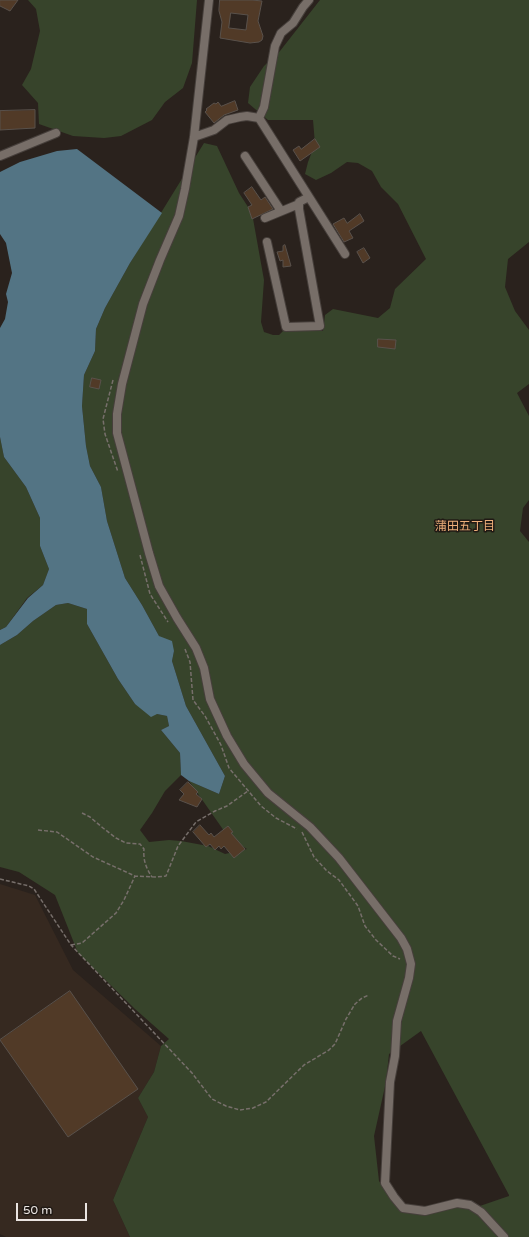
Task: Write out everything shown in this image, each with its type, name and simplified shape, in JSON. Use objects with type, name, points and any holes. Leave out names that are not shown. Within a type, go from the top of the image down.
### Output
[{"type":"street","points":[[209,0],[194,137],[185,189],[178,216],[144,304],[122,384],[117,414],[117,433],[159,586],[176,618],[196,648],[204,668],[210,698],[227,736],[244,764],[268,793],[310,827],[339,858],[401,938],[407,949],[411,964],[409,978],[397,1021],[395,1056],[390,1082],[385,1183],[403,1208],[425,1212],[457,1203],[470,1205],[481,1212],[504,1237]]},
{"type":"street","points":[[259,118],[264,107],[275,46],[281,33],[293,23],[309,0]]},
{"type":"street","points":[[194,137],[214,130],[227,120],[247,116],[259,118],[345,254]]},
{"type":"street","points":[[0,156],[56,133]]},
{"type":"street","points":[[245,156],[281,212]]},
{"type":"street","points":[[265,218],[299,204],[309,197]]},
{"type":"street","points":[[267,242],[286,327],[320,326],[299,204]]},
{"type":"path","points":[[115,375],[103,419],[105,434],[119,477]]},
{"type":"path","points":[[138,550],[150,594],[169,622]]},
{"type":"path","points":[[185,647],[190,662],[193,700],[205,716],[221,745],[229,768],[261,806],[276,818],[301,831],[314,857],[339,880],[358,906],[365,926],[372,935],[393,956],[411,964]]},
{"type":"path","points":[[38,830],[57,832],[93,857],[135,876],[166,876],[178,846],[196,822],[226,806],[248,791]]},
{"type":"path","points":[[82,813],[90,817],[116,838],[126,842],[140,844],[144,849],[146,868],[152,877]]},
{"type":"path","points":[[71,945],[82,943],[116,913],[135,876]]},
{"type":"path","points":[[0,879],[29,886],[34,889],[71,945],[192,1073],[212,1099],[226,1106],[240,1110],[254,1108],[266,1102],[304,1065],[329,1050],[335,1044],[346,1019],[355,1004],[362,998],[369,995]]},
{"type":"shaded area","points":[[0,884],[35,895],[73,970],[161,1046],[154,1072],[138,1098],[148,1117],[113,1200],[130,1237],[6,1237],[0,1234]]},
{"type":"green space","points":[[28,0],[197,0],[192,63],[183,88],[165,102],[152,120],[121,136],[104,138],[73,136],[39,124],[38,103],[22,85],[31,69],[40,31],[36,9]]},
{"type":"green space","points":[[320,0],[529,0],[529,242],[508,259],[505,287],[515,311],[529,330],[529,384],[517,393],[529,416],[529,500],[523,508],[520,531],[529,542],[529,1237],[130,1237],[113,1200],[148,1117],[138,1098],[154,1072],[161,1046],[169,1039],[135,1009],[78,953],[55,895],[19,872],[0,867],[0,645],[17,635],[33,621],[56,605],[68,603],[87,609],[87,624],[118,679],[135,704],[157,714],[167,716],[169,726],[161,730],[180,753],[181,775],[165,791],[140,830],[149,842],[169,840],[181,841],[208,846],[225,854],[247,849],[229,838],[189,781],[219,794],[225,776],[186,706],[172,661],[174,651],[159,636],[125,578],[107,521],[101,487],[90,466],[86,446],[82,406],[84,375],[95,351],[96,329],[105,308],[130,263],[204,143],[217,146],[239,193],[252,213],[264,280],[261,322],[264,332],[279,335],[284,330],[323,331],[325,315],[333,309],[378,318],[390,308],[395,289],[426,259],[398,204],[381,187],[372,171],[358,163],[347,162],[331,173],[316,180],[305,174],[315,144],[313,120],[268,120],[248,103],[250,87],[264,66],[280,51]],"holes":[[[421,1031],[509,1195],[474,1208],[403,1208],[393,1202],[379,1181],[374,1136],[386,1082],[389,1054]]]},
{"type":"green space","points":[[0,437],[4,457],[26,487],[40,518],[40,546],[49,569],[43,585],[27,598],[6,627],[0,630]]},
{"type":"water","points":[[77,149],[162,213],[130,263],[105,308],[96,329],[95,351],[84,375],[82,406],[86,446],[90,466],[101,487],[107,521],[125,578],[159,636],[172,641],[174,651],[172,661],[186,706],[225,776],[219,794],[189,781],[181,775],[180,753],[161,730],[169,726],[167,716],[157,714],[151,717],[135,704],[118,679],[87,624],[87,609],[68,603],[56,605],[33,621],[17,635],[0,645],[0,630],[6,627],[28,598],[43,585],[49,569],[40,546],[40,518],[26,487],[4,457],[0,437],[0,328],[5,319],[8,302],[6,294],[12,273],[6,243],[0,234],[0,172],[20,162],[57,151]]},
{"type":"building","points":[[0,0],[18,0],[10,11],[0,6]]},
{"type":"building","points":[[220,0],[262,1],[258,21],[263,36],[262,40],[259,42],[250,43],[220,38],[222,22],[219,11]],"holes":[[[231,13],[248,15],[246,30],[229,28]]]},
{"type":"building","points":[[235,101],[238,110],[224,115],[214,123],[205,112],[207,110],[206,109],[214,103],[216,104],[218,102],[221,106]]},
{"type":"building","points":[[35,110],[35,128],[0,130],[0,111]]},
{"type":"building","points":[[315,139],[320,147],[300,161],[293,150],[299,146],[301,149]]},
{"type":"building","points":[[252,187],[261,200],[265,197],[273,209],[252,219],[248,207],[252,205],[244,193]]},
{"type":"building","points":[[360,214],[364,221],[349,231],[353,238],[344,242],[333,224],[344,218],[347,223]]},
{"type":"building","points":[[285,245],[291,266],[283,267],[283,260],[280,261],[277,252],[283,251],[283,246]]},
{"type":"building","points":[[364,248],[370,258],[363,263],[357,252]]},
{"type":"building","points":[[378,339],[396,340],[395,349],[378,347]]},
{"type":"building","points":[[92,378],[101,380],[99,389],[90,387]]},
{"type":"building","points":[[188,782],[198,792],[196,794],[202,799],[197,807],[179,800],[184,794],[180,790]]},
{"type":"building","points":[[200,825],[209,835],[211,833],[214,837],[228,826],[233,832],[231,833],[245,849],[234,858],[224,846],[221,849],[219,846],[215,850],[210,844],[206,847],[193,832]]},
{"type":"building","points":[[70,991],[138,1089],[68,1137],[0,1040]]},
{"type":"district","name":"蒲田五丁目","points":[[465,527]]}]
